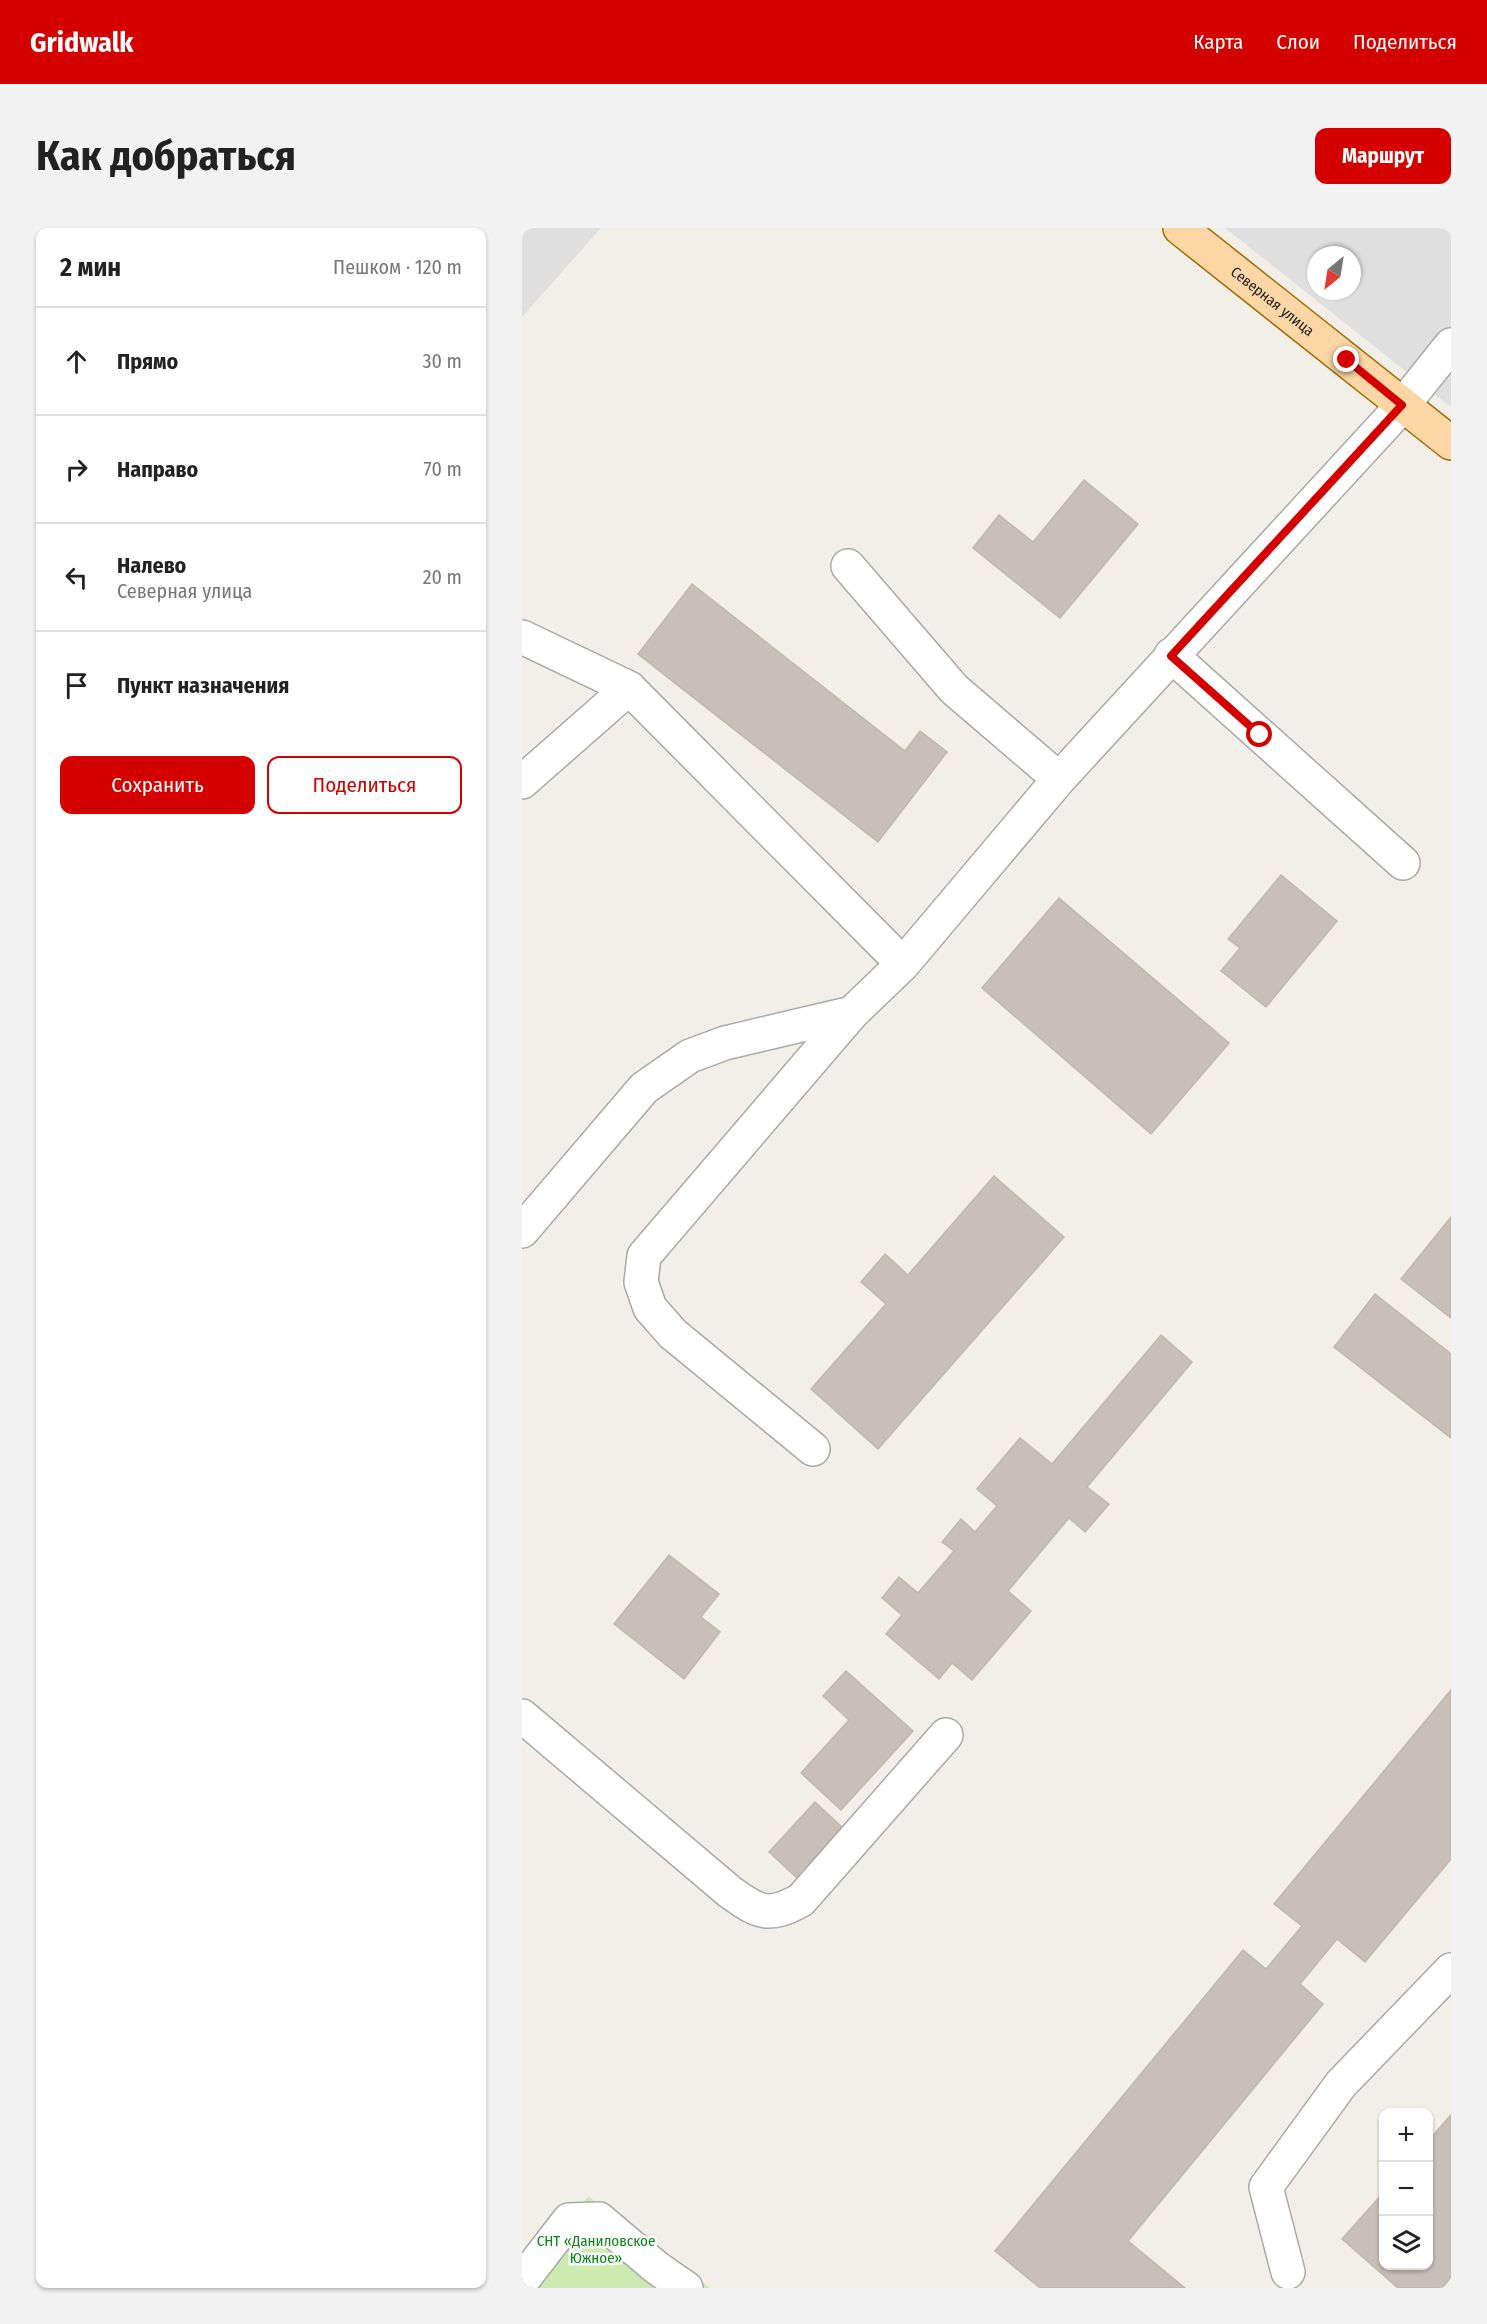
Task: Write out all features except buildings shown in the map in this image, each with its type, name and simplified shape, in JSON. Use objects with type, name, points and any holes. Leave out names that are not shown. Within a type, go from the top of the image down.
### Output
[{"type":"main road","name":"Северная улица","points":[[1180,228],[1451,443]]},
{"type":"street","points":[[813,1449],[673,1334],[650,1308],[640,1282],[644,1256],[852,1014],[903,964],[1059,779],[1402,405],[1451,345]]},
{"type":"street","points":[[848,566],[954,689],[1059,779]]},
{"type":"street","points":[[522,637],[629,687],[903,964]]},
{"type":"street","points":[[1171,656],[1403,863]]},
{"type":"street","points":[[522,782],[629,687]]},
{"type":"street","points":[[522,1231],[644,1088],[690,1056],[725,1043],[852,1014]]},
{"type":"street","points":[[522,1716],[730,1892],[747,1904],[765,1912],[783,1910],[801,1900],[946,1735]]},
{"type":"street","points":[[1288,2272],[1266,2187],[1341,2084],[1451,1970]]},
{"type":"street","points":[[522,2281],[569,2220],[599,2218],[657,2268],[686,2288]]},
{"type":"shaded area","points":[[522,228],[601,228],[522,317]]},
{"type":"shaded area","points":[[1225,228],[1451,228],[1451,407],[1316,300],[1361,300],[1361,246],[1307,246],[1307,293]]},
{"type":"green space","name":"СНТ «Даниловское Южное»","points":[[588,2196],[710,2288],[522,2288]]},
{"type":"route","points":[[1260,735],[1171,656],[1402,405],[1347,360]]}]
